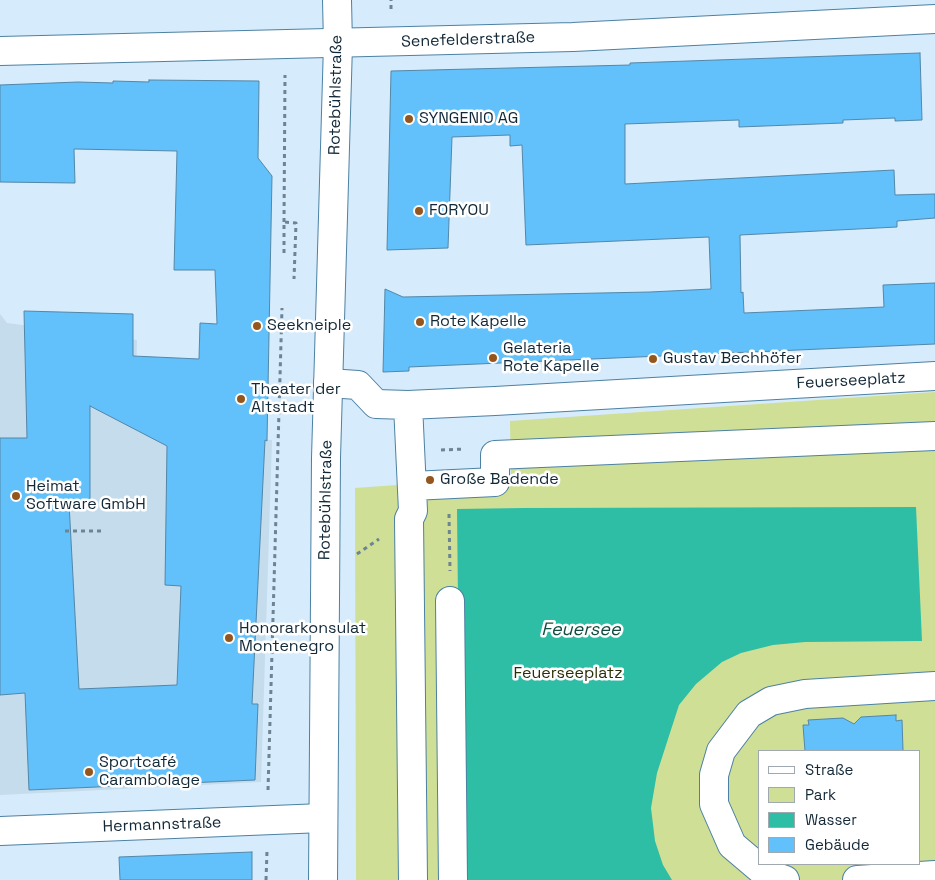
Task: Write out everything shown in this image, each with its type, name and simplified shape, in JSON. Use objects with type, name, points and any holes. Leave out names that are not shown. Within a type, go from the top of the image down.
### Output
[{"type":"street","name":"Rotebühlstraße","points":[[323,880],[328,384],[338,44],[337,0]]},
{"type":"street","name":"Senefelderstraße","points":[[0,51],[582,37],[935,19]]},
{"type":"street","name":"Feuerseeplatz","points":[[328,384],[358,385],[376,404],[408,405],[935,376]]},
{"type":"street","points":[[408,405],[413,511],[409,519],[412,880]]},
{"type":"street","points":[[412,486],[495,482],[495,455],[935,436]]},
{"type":"street","points":[[450,590],[452,880]]},
{"type":"street","points":[[785,880],[765,873],[732,845],[714,804],[714,775],[721,751],[749,714],[771,701],[805,694],[935,686]]},
{"type":"street","name":"Hermannstraße","points":[[0,831],[323,818]]},
{"type":"street","points":[[857,880],[935,875]]},
{"type":"path","points":[[284,253],[285,45]]},
{"type":"path","points":[[284,222],[296,223],[294,279]]},
{"type":"path","points":[[266,880],[282,308]]},
{"type":"path","points":[[433,450],[468,448]]},
{"type":"path","points":[[449,517],[450,590]]},
{"type":"path","points":[[325,575],[409,519]]},
{"type":"path","points":[[65,531],[104,531]]},
{"type":"shaded area","points":[[0,314],[7,323],[137,340],[135,421],[166,436],[272,440],[261,782],[0,795]]},
{"type":"green space","name":"Feuerseeplatz","points":[[935,392],[935,880],[356,880],[355,488],[511,477],[510,421]]},
{"type":"water","name":"Feuersee","points":[[916,507],[922,641],[805,642],[773,645],[741,653],[722,662],[696,684],[679,705],[657,773],[651,808],[655,841],[663,865],[672,880],[461,880],[457,509]]},
{"type":"building","points":[[920,53],[922,120],[895,121],[895,118],[843,120],[843,123],[739,127],[739,120],[625,124],[625,184],[894,170],[895,195],[935,194],[935,218],[897,221],[897,227],[740,235],[741,293],[743,292],[744,313],[884,307],[883,285],[935,283],[935,344],[409,367],[409,371],[383,372],[385,289],[403,297],[711,289],[709,237],[526,245],[522,145],[510,146],[510,135],[452,137],[448,248],[387,250],[391,71],[630,65],[630,63]]},
{"type":"building","points":[[149,80],[259,81],[258,158],[272,176],[267,441],[265,440],[252,704],[258,704],[255,780],[29,790],[25,693],[0,695],[0,438],[27,438],[24,311],[133,314],[133,356],[199,359],[200,323],[217,324],[215,270],[174,270],[177,151],[74,149],[75,183],[0,182],[0,85],[78,82],[113,83],[113,81],[149,82]],"holes":[[[90,406],[167,446],[165,585],[181,586],[177,685],[79,689],[69,503],[90,503]]]},
{"type":"building","points":[[896,715],[896,721],[902,720],[903,750],[805,750],[803,725],[809,725],[808,720],[843,718],[854,724],[861,717]]},
{"type":"building","points":[[252,852],[252,880],[120,880],[119,857]]},
{"type":"place","name":"SYNGENIO AG","points":[[409,119]]},
{"type":"place","name":"FORYOU","points":[[419,211]]},
{"type":"place","name":"Rote Kapelle","points":[[420,322]]},
{"type":"place","name":"Seekneiple","points":[[257,326]]},
{"type":"place","name":"Gelateria Rote Kapelle","points":[[493,358]]},
{"type":"place","name":"Gustav Bechhöfer","points":[[653,359]]},
{"type":"place","name":"Theater der Altstadt","points":[[241,399]]},
{"type":"place","name":"Große Badende","points":[[430,480]]},
{"type":"place","name":"Heimat Software GmbH","points":[[16,496]]},
{"type":"place","name":"Honorarkonsulat Montenegro","points":[[229,638]]},
{"type":"place","name":"Sportcafé Carambolage","points":[[89,772]]}]
